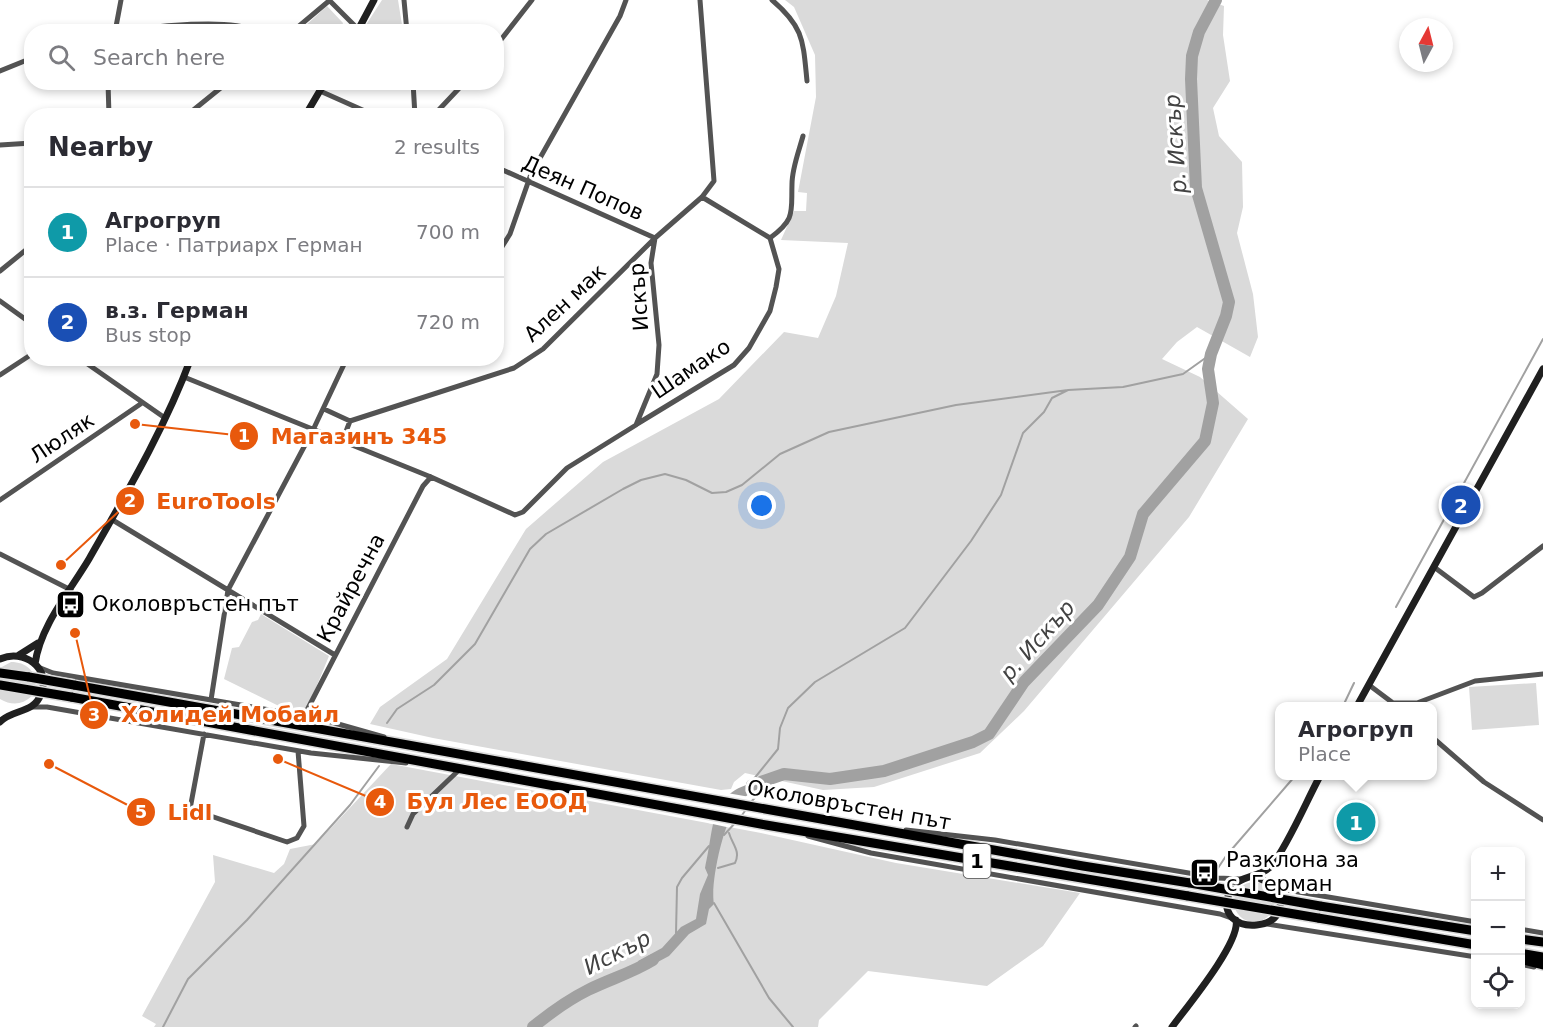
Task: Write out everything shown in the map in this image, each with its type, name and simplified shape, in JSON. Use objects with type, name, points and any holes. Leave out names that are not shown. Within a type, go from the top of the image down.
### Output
[{"type":"highway","name":"Околовръстен път","points":[[0,673],[1083,866],[1471,930]]},
{"type":"highway","name":"Околовръстен път","points":[[0,685],[766,825],[1471,945]]},
{"type":"highway","points":[[1525,936],[1543,935]]},
{"type":"highway","points":[[1525,937],[1543,942]]},
{"type":"highway","points":[[1525,954],[1543,957]]},
{"type":"highway","points":[[1525,960],[1543,967]]},
{"type":"street","points":[[116,24],[121,0]]},
{"type":"street","points":[[302,24],[330,0],[352,24]]},
{"type":"street","points":[[360,24],[374,0]]},
{"type":"street","points":[[404,0],[406,24]]},
{"type":"street","points":[[504,36],[532,0]]},
{"type":"street","points":[[504,243],[510,234],[528,181],[620,16],[626,0]]},
{"type":"street","name":"Искър","points":[[636,425],[657,374],[659,345],[651,263],[655,238],[702,196],[714,181],[715,169],[700,0]]},
{"type":"street","points":[[772,0],[795,22],[802,34],[807,81]]},
{"type":"street","points":[[207,24],[238,24]]},
{"type":"street","points":[[0,71],[24,61]]},
{"type":"street","points":[[108,90],[109,108]]},
{"type":"street","points":[[196,108],[218,90]]},
{"type":"street","points":[[413,90],[415,108]]},
{"type":"street","points":[[441,108],[457,90]]},
{"type":"street","points":[[310,108],[320,91],[358,108]]},
{"type":"street","points":[[702,196],[770,238],[783,229],[790,218],[792,183],[803,136]]},
{"type":"street","points":[[0,145],[24,144]]},
{"type":"street","name":"Деян Попов","points":[[504,171],[655,238]]},
{"type":"street","name":"Ален мак","points":[[350,421],[514,368],[543,349],[655,238]]},
{"type":"street","name":"Шамако","points":[[636,425],[734,364],[749,348],[770,311],[776,287],[779,269],[770,238]]},
{"type":"street","points":[[0,271],[24,252]]},
{"type":"street","points":[[0,302],[24,318]]},
{"type":"street","points":[[0,375],[24,359]]},
{"type":"street","points":[[90,366],[165,418]]},
{"type":"street","points":[[2,656],[19,655],[38,643],[111,519],[165,418],[188,366]]},
{"type":"street","points":[[211,700],[228,590],[324,410],[343,366]]},
{"type":"street","points":[[1359,702],[1543,369]]},
{"type":"street","points":[[184,377],[431,477],[515,516],[523,512],[567,468],[636,425]]},
{"type":"street","name":"Люляк","points":[[0,500],[142,403]]},
{"type":"street","points":[[324,410],[350,421],[342,442]]},
{"type":"street","name":"Крайречна","points":[[304,716],[423,486],[431,477]]},
{"type":"street","points":[[111,519],[335,655]]},
{"type":"street","points":[[1434,567],[1474,597],[1482,594],[1543,546]]},
{"type":"street","points":[[0,554],[71,590]]},
{"type":"street","points":[[0,722],[14,713],[31,707],[42,692],[43,680],[37,665],[38,643]]},
{"type":"street","points":[[19,655],[37,665]]},
{"type":"street","name":"Околовръстен път","points":[[37,665],[53,673],[304,716],[429,749]]},
{"type":"street","points":[[1423,702],[1475,681],[1543,674]]},
{"type":"street","points":[[1369,684],[1391,702]]},
{"type":"street","name":"Околовръстен път","points":[[31,707],[43,706],[298,751],[457,768]]},
{"type":"street","points":[[1,710],[14,713]]},
{"type":"street","points":[[204,734],[190,809],[287,842],[297,838],[304,826],[298,751]]},
{"type":"street","points":[[1437,741],[1484,782],[1543,820]]},
{"type":"street","points":[[407,827],[413,814],[457,768]]},
{"type":"street","points":[[812,816],[995,840],[1218,878],[1242,879],[1254,876],[1272,865],[1318,780]]},
{"type":"street","points":[[766,825],[871,853],[1217,913],[1248,927]]},
{"type":"street","points":[[1267,924],[1276,914],[1279,906],[1272,865]]},
{"type":"street","points":[[1254,876],[1274,886],[1471,921]]},
{"type":"street","points":[[1236,933],[1235,920],[1228,906],[1228,896],[1242,879]]},
{"type":"street","points":[[1172,1027],[1215,968],[1236,933],[1248,927],[1267,924],[1471,956]]},
{"type":"street","points":[[1525,930],[1543,935]]},
{"type":"street","points":[[1525,965],[1543,967]]},
{"type":"shaded area","points":[[382,0],[398,0],[402,24],[367,24]]},
{"type":"shaded area","points":[[785,0],[1207,0],[1224,6],[1223,35],[1230,81],[1213,108],[1219,136],[1242,162],[1243,207],[1237,233],[1253,294],[1258,337],[1250,357],[1197,327],[1177,342],[1162,359],[1200,377],[1248,419],[1189,517],[1024,711],[980,753],[874,787],[823,790],[745,773],[734,782],[731,789],[721,790],[433,738],[370,724],[380,707],[447,659],[526,529],[603,462],[719,399],[784,332],[818,338],[836,296],[848,243],[781,240],[794,211],[806,211],[807,193],[798,192],[816,97],[815,55],[794,7]]},
{"type":"shaded area","points":[[327,6],[343,23],[343,24],[307,24]]},
{"type":"shaded area","points":[[261,614],[329,656],[306,712],[289,711],[224,679],[232,648],[239,647],[252,622],[258,620]]},
{"type":"shaded area","points":[[11,662],[29,668],[35,677],[35,689],[32,696],[17,704],[0,699],[0,668]]},
{"type":"shaded area","points":[[1536,683],[1539,725],[1472,730],[1469,687]]},
{"type":"shaded area","points":[[391,764],[761,833],[896,863],[1080,893],[1043,946],[987,986],[868,971],[819,1020],[818,1027],[154,1027],[156,1024],[142,1016],[215,882],[213,855],[274,873],[284,864],[290,849],[316,844]]},
{"type":"shaded area","points":[[766,780],[742,800],[730,817],[716,869],[714,904],[709,909],[706,924],[689,934],[669,956],[639,972],[638,961],[662,948],[681,927],[696,919],[700,894],[708,875],[705,868],[714,823],[724,800],[747,785]]},
{"type":"shaded area","points":[[1254,882],[1268,888],[1274,902],[1268,916],[1254,922],[1240,916],[1234,902],[1240,888]]},
{"type":"pier","points":[[727,793],[750,797],[738,808],[731,828],[708,823],[714,807]]},
{"type":"waterway","name":"р. Искър","points":[[752,785],[784,774],[830,779],[884,771],[973,742],[989,734],[1024,682],[1098,605],[1130,557],[1143,514],[1205,441],[1213,403],[1208,369],[1229,302],[1196,188],[1191,79],[1192,56],[1199,32],[1216,0]]},
{"type":"waterway","points":[[1396,607],[1543,339]]},
{"type":"waterway","name":"р. Искър","points":[[749,785],[778,749],[780,728],[788,708],[815,682],[905,628],[971,541],[1001,495],[1023,433],[1044,412],[1052,398],[1068,390],[1123,387],[1183,374],[1211,354]]},
{"type":"waterway","points":[[387,723],[397,709],[434,685],[475,644],[530,549],[546,534],[641,480],[665,474],[686,480],[712,493],[726,492],[742,485],[780,454],[829,432],[956,405],[1068,390]]},
{"type":"waterway","points":[[1345,702],[1354,683]]},
{"type":"waterway","points":[[163,1027],[188,979],[247,920],[350,805],[379,766]]},
{"type":"waterway","points":[[750,803],[764,788],[784,774]]},
{"type":"waterway","points":[[1214,874],[1226,856],[1292,780]]},
{"type":"waterway","points":[[740,818],[747,808]]},
{"type":"waterway","points":[[724,835],[736,822]]},
{"type":"waterway","points":[[718,868],[735,863],[737,859],[737,851],[729,833]]},
{"type":"waterway","points":[[676,933],[677,887],[709,846]]},
{"type":"waterway","points":[[714,903],[769,998],[793,1027]]},
{"type":"waterway","name":"Искър","points":[[533,1027],[581,994],[653,960]]},
{"type":"place","name":"Магазинъ 345","points":[[135,424]]},
{"type":"place","name":"в.з. Герман","points":[[1461,505]]},
{"type":"place","name":"EuroTools","points":[[61,565]]},
{"type":"place","name":"Околовръстен път","points":[[71,604]]},
{"type":"place","name":"Холидей Мобайл","points":[[75,633]]},
{"type":"place","name":"Бул Лес ЕООД","points":[[278,759]]},
{"type":"place","name":"Lidl","points":[[49,764]]},
{"type":"place","name":"Агрогруп","points":[[1356,822]]},
{"type":"place","name":"Разклона за с. Герман","points":[[1205,872]]}]
